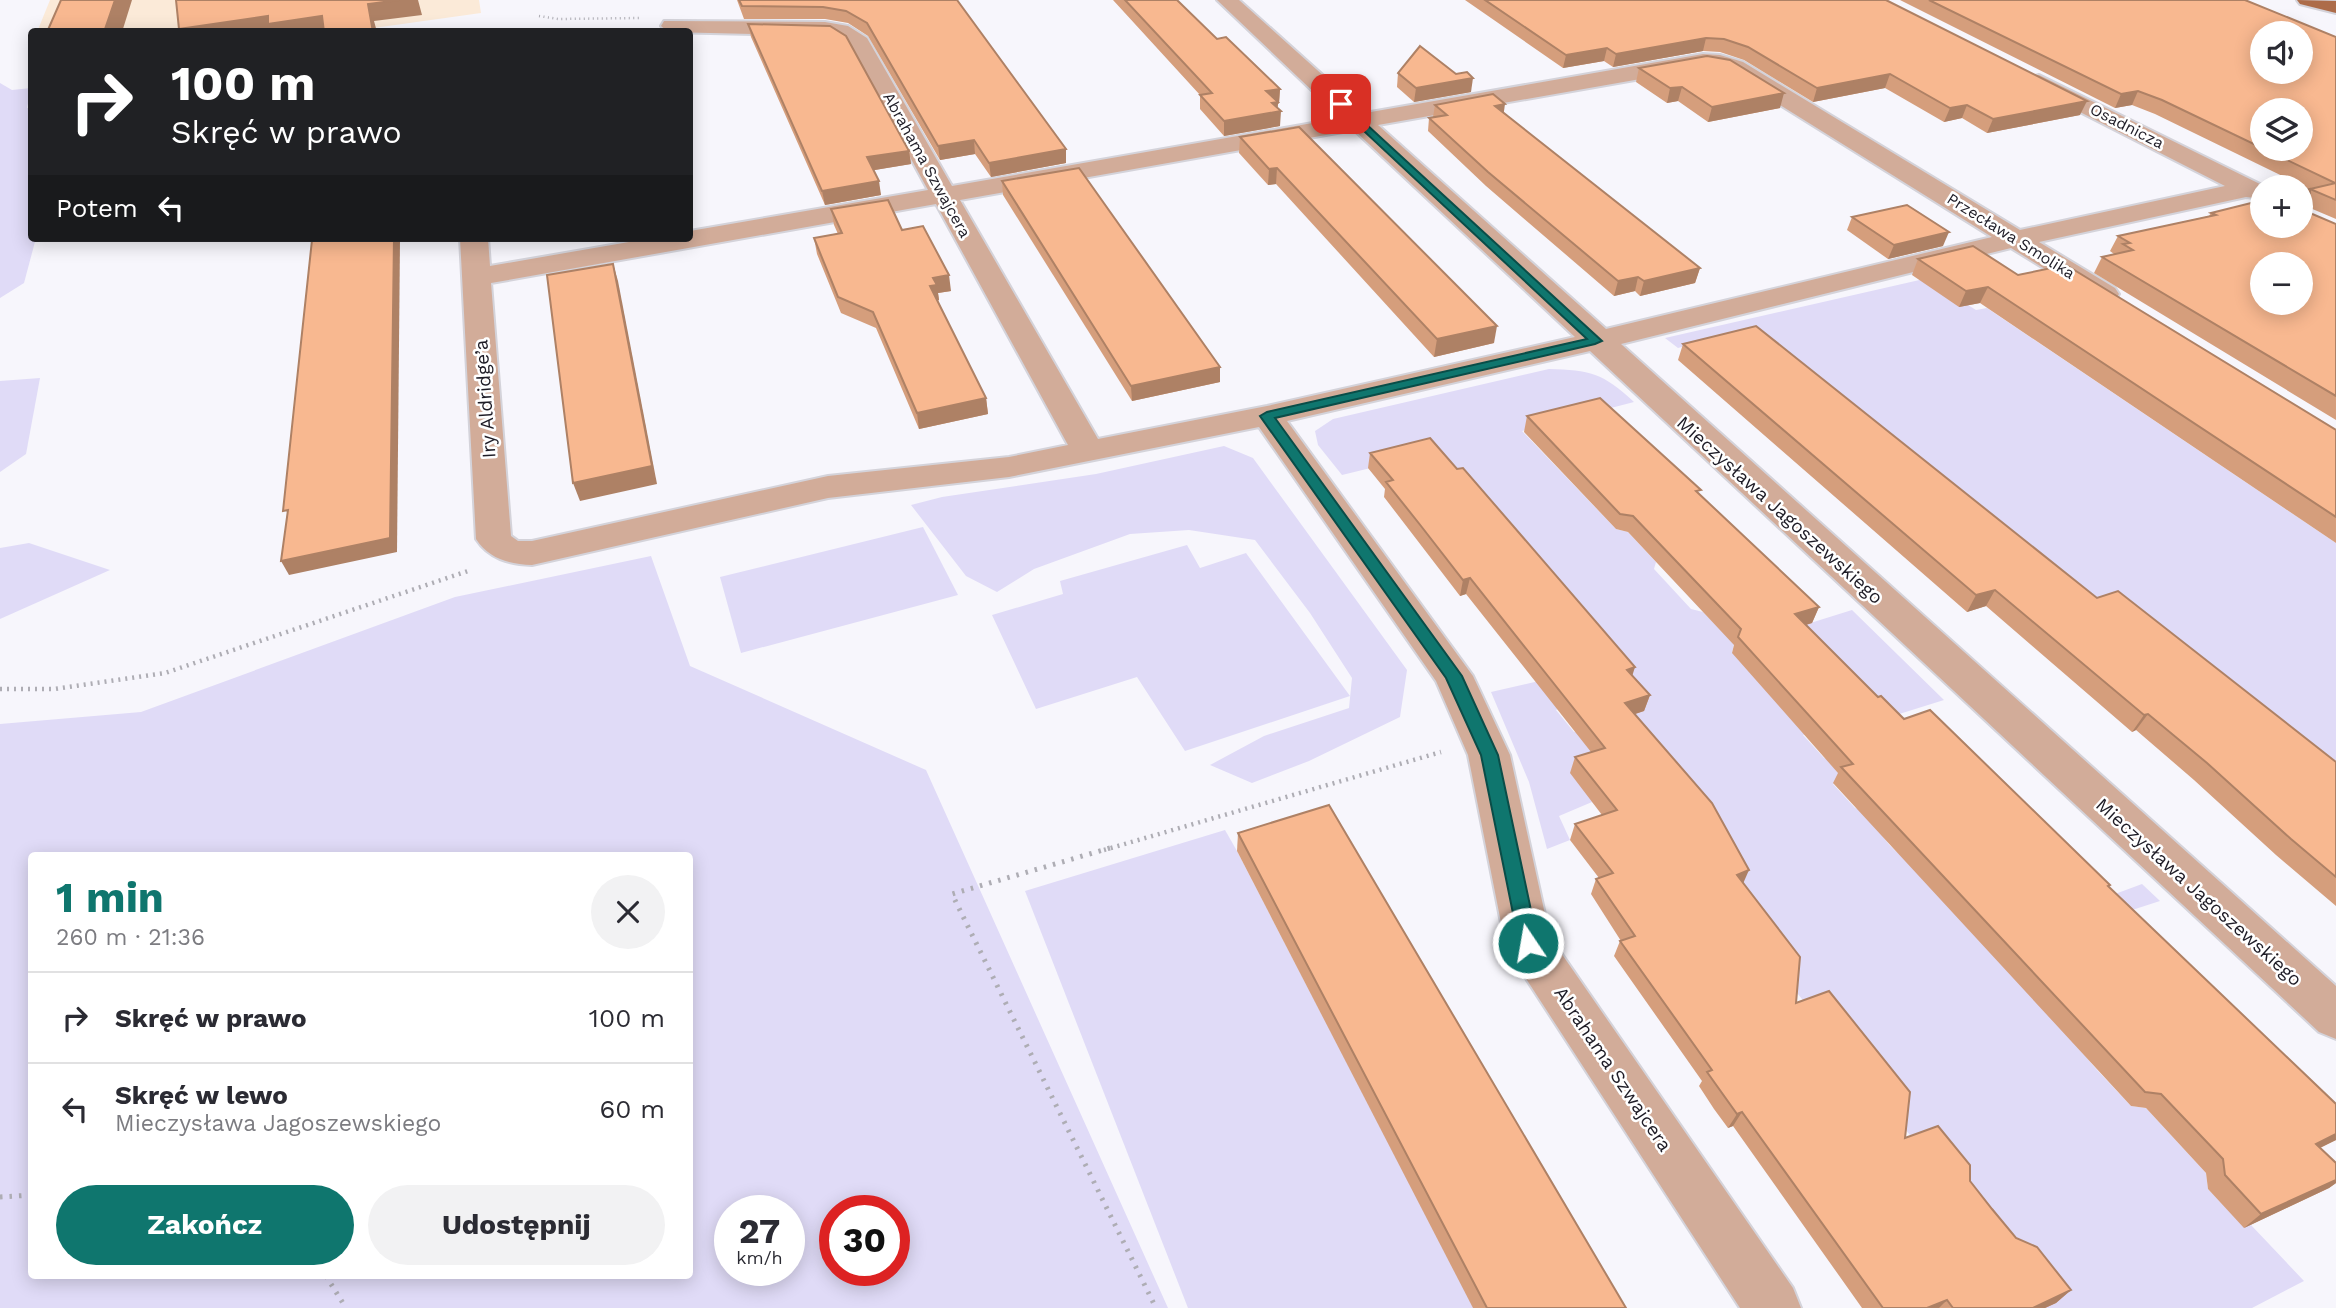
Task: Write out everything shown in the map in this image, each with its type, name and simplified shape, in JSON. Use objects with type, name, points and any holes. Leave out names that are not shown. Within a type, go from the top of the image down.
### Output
[{"type":"main road","points":[[2307,0],[2336,7]]},
{"type":"street","name":"Mieczysława Jagoszewskiego","points":[[1227,0],[1595,341],[2336,1017]]},
{"type":"street","points":[[661,25],[706,8]]},
{"type":"street","name":"Abrahama Szwajcera","points":[[661,25],[825,28],[849,36],[859,43],[1089,453]]},
{"type":"street","name":"Przecława Smolika","points":[[1360,121],[1703,61],[1720,62],[1747,74],[2122,305]]},
{"type":"street","name":"Osadnicza","points":[[2024,74],[2250,189]]},
{"type":"street","points":[[693,239],[1360,121]]},
{"type":"street","points":[[509,551],[531,553],[828,487],[1009,467],[1089,453],[1267,416],[1595,341],[2016,239],[2250,193]]},
{"type":"street","name":"Iry Aldridge’a","points":[[474,242],[494,540],[509,551]]},
{"type":"street","points":[[477,277],[676,242]]},
{"type":"street","name":"Abrahama Szwajcera","points":[[1267,416],[1454,676],[1489,755],[1528,943],[1773,1308]]},
{"type":"path","points":[[539,16],[661,25]]},
{"type":"path","points":[[0,689],[54,689],[164,673],[466,572],[509,551]]},
{"type":"path","points":[[1156,1308],[952,894],[1455,748]]},
{"type":"path","points":[[0,1197],[28,1195]]},
{"type":"path","points":[[329,1279],[346,1308]]},
{"type":"shaded area","points":[[50,0],[479,0],[481,13],[374,28],[39,28]]},
{"type":"shaded area","points":[[0,83],[12,90],[28,88],[28,242],[35,242],[24,283],[0,298]]},
{"type":"shaded area","points":[[1959,271],[1968,305],[1976,310],[1987,308],[2336,543],[2336,790],[1697,343],[1678,348],[1665,338]]},
{"type":"shaded area","points":[[1549,369],[1575,370],[1595,375],[1634,402],[1522,431],[1616,529],[1628,532],[1656,562],[1654,569],[1691,609],[1703,612],[1734,644],[1732,653],[1788,630],[1852,610],[1944,700],[1880,720],[1827,726],[1803,735],[1824,758],[1837,762],[1852,777],[1833,784],[1855,808],[1870,813],[1889,844],[1902,856],[1919,864],[2098,1071],[2131,1106],[2146,1108],[2206,1173],[2208,1189],[2244,1227],[2251,1225],[2304,1281],[2252,1308],[2045,1308],[2055,1302],[1917,1144],[1790,984],[1592,802],[1559,816],[1570,840],[1547,849],[1529,782],[1491,692],[1539,681],[1560,708],[1556,710],[1574,732],[1644,711],[1428,454],[1342,475],[1318,445],[1315,431],[1333,419]]},
{"type":"shaded area","points":[[40,378],[26,454],[0,472],[0,381]]},
{"type":"shaded area","points":[[1224,446],[1253,458],[1407,670],[1400,717],[1309,761],[1252,783],[1210,765],[1264,736],[1349,708],[1352,678],[1310,613],[1255,540],[1189,530],[1130,534],[1034,569],[997,592],[966,576],[911,505],[942,497],[1096,474]]},
{"type":"shaded area","points":[[923,527],[958,595],[741,653],[720,577]]},
{"type":"shaded area","points":[[29,543],[110,570],[0,619],[0,548]]},
{"type":"shaded area","points":[[1187,545],[1200,568],[1246,553],[1350,696],[1185,751],[1137,677],[1036,709],[992,615],[1063,594],[1060,581]]},
{"type":"shaded area","points":[[651,556],[690,666],[926,770],[1168,1308],[0,1308],[0,724],[141,712],[455,597]]},
{"type":"shaded area","points":[[1225,830],[1474,1308],[1188,1308],[1025,891]]},
{"type":"shaded area","points":[[2142,884],[2160,901],[2095,922],[2080,907]]},
{"type":"building","points":[[61,0],[115,0],[105,28],[49,28]]},
{"type":"building","points":[[176,0],[399,0],[368,4],[372,28],[324,28],[322,16],[268,24],[268,16],[179,28]]},
{"type":"building","points":[[739,0],[957,0],[1066,149],[989,163],[974,140],[938,146],[867,23],[846,11],[823,7],[742,6]]},
{"type":"building","points":[[1125,0],[1177,0],[1217,39],[1226,37],[1280,89],[1266,91],[1278,102],[1272,103],[1281,111],[1224,121],[1200,95],[1212,93]]},
{"type":"building","points":[[1485,0],[1886,0],[2087,101],[1993,119],[1967,105],[1950,108],[1890,74],[1817,88],[1748,47],[1724,39],[1706,38],[1616,54],[1607,48],[1566,55]]},
{"type":"building","points":[[1929,0],[2245,0],[2297,21],[2250,21],[2250,84],[2313,84],[2313,28],[2336,37],[2336,183],[2289,161],[2313,161],[2313,98],[2250,98],[2250,142],[2138,91],[2121,94]]},
{"type":"building","points":[[748,24],[830,26],[846,36],[909,151],[867,157],[879,181],[822,191]]},
{"type":"building","points":[[1420,46],[1456,74],[1467,72],[1473,78],[1416,88],[1398,73]]},
{"type":"building","points":[[1707,56],[1730,60],[1784,93],[1712,107],[1682,87],[1670,88],[1639,68]]},
{"type":"building","points":[[1493,94],[1505,104],[1495,106],[1700,268],[1644,281],[1638,277],[1618,281],[1488,172],[1429,118],[1447,115],[1435,105]]},
{"type":"building","points":[[1299,127],[1497,326],[1437,339],[1277,168],[1269,169],[1240,137]]},
{"type":"building","points":[[1079,168],[1220,367],[1131,386],[1002,181]]},
{"type":"building","points":[[2336,183],[2336,200],[2313,190]]},
{"type":"building","points":[[888,200],[902,230],[923,226],[949,275],[933,278],[937,285],[930,286],[986,398],[917,413],[873,312],[838,297],[814,238],[842,233],[831,209]]},
{"type":"building","points":[[2250,203],[2250,238],[2313,238],[2313,214],[2336,224],[2336,396],[2102,257],[2133,250],[2123,244],[2130,243],[2118,236],[2216,215],[2211,213]]},
{"type":"building","points":[[1907,205],[1949,232],[1894,245],[1852,217]]},
{"type":"building","points":[[312,242],[394,242],[390,538],[281,561],[288,510],[283,511]]},
{"type":"building","points":[[1973,246],[2018,275],[2066,265],[2336,430],[2336,517],[1988,287],[1966,291],[1918,259]]},
{"type":"building","points":[[613,264],[652,466],[573,483],[547,275]]},
{"type":"building","points":[[1756,326],[2097,598],[2118,591],[2336,762],[2336,877],[2207,763],[2148,714],[2144,715],[1995,590],[1976,595],[1683,344]]},
{"type":"building","points":[[1600,398],[1701,490],[1696,491],[1819,607],[1795,614],[1878,697],[1881,696],[1904,719],[1930,710],[2110,885],[2108,886],[2336,1104],[2336,1134],[2316,1144],[2336,1163],[2336,1180],[2261,1214],[2225,1175],[2223,1159],[2161,1094],[2145,1092],[1841,767],[1853,764],[1738,637],[1741,629],[1633,516],[1620,514],[1527,416]]},
{"type":"building","points":[[1430,438],[1457,469],[1463,468],[1635,667],[1627,670],[1650,695],[1625,703],[1712,803],[1749,870],[1737,875],[1800,957],[1796,1003],[1829,991],[1910,1092],[1905,1138],[1938,1126],[1970,1165],[1970,1181],[1992,1209],[2016,1238],[2037,1247],[2071,1290],[2033,1308],[1953,1308],[1947,1300],[1927,1308],[1883,1308],[1742,1112],[1737,1114],[1707,1072],[1712,1070],[1620,941],[1635,936],[1596,879],[1613,873],[1575,824],[1617,810],[1575,757],[1605,748],[1470,578],[1463,580],[1386,482],[1393,480],[1370,453]]},
{"type":"building","points":[[1329,805],[1626,1308],[1487,1308],[1238,833]]},
{"type":"route","points":[[1341,104],[1595,341],[1267,416],[1454,676],[1489,755],[1528,943]]}]
